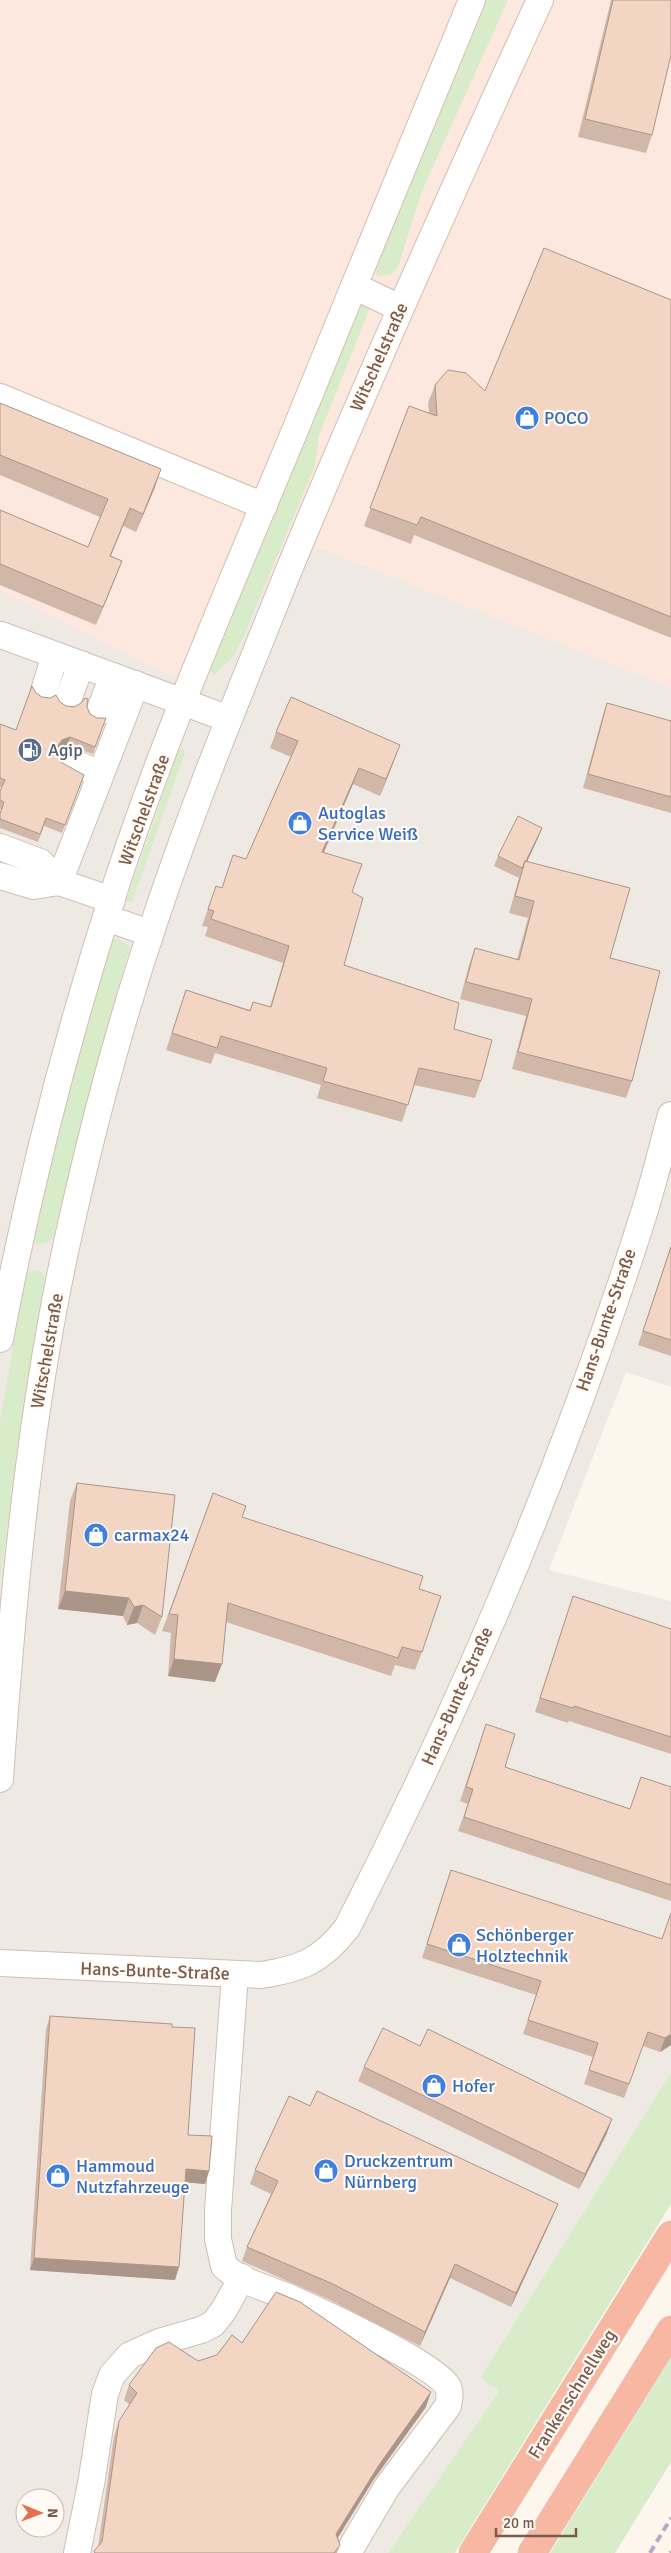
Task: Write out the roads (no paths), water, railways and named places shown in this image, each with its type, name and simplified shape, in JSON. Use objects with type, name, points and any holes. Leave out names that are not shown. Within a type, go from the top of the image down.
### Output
[{"type":"highway","name":"Frankenschnellweg","points":[[473,2553],[671,2235]]},
{"type":"highway","points":[[532,2553],[671,2330]]},
{"type":"street","name":"Witschelstraße","points":[[0,1339],[4,1297],[56,1087],[109,909],[184,702],[472,0]]},
{"type":"street","name":"Witschelstraße","points":[[0,1779],[17,1553],[35,1420],[55,1302],[99,1109],[150,933],[229,719],[346,434],[400,308],[540,0]]},
{"type":"street","points":[[354,286],[400,308]]},
{"type":"street","points":[[0,396],[264,506]]},
{"type":"street","points":[[1,635],[229,719]]},
{"type":"street","points":[[44,691],[55,655]]},
{"type":"street","points":[[68,700],[81,664]]},
{"type":"street","points":[[99,712],[125,680]]},
{"type":"street","points":[[59,882],[83,761],[125,680]]},
{"type":"street","points":[[0,847],[40,862],[59,882],[150,933]]},
{"type":"street","points":[[0,876],[34,886],[59,882]]},
{"type":"street","name":"Hans-Bunte-Straße","points":[[0,1964],[261,1975],[293,1970],[313,1961],[332,1948],[347,1928],[375,1873],[512,1573],[575,1411],[644,1212],[671,1115]]},
{"type":"street","points":[[235,1974],[218,2210],[218,2240],[224,2266],[242,2277],[310,2306],[435,2373],[447,2385],[450,2393],[448,2406],[387,2487],[348,2553]]},
{"type":"street","points":[[77,2553],[91,2484],[105,2394],[112,2375],[130,2355],[160,2342],[201,2330],[213,2324],[224,2310],[242,2277]]},
{"type":"railway","points":[[650,2553],[671,2518]]},
{"type":"place","name":"POCO","points":[[527,418]]},
{"type":"place","name":"Agip","points":[[30,750]]},
{"type":"place","name":"Autoglas Service Weiß","points":[[300,823]]},
{"type":"place","name":"carmax24","points":[[96,1535]]},
{"type":"place","name":"Schönberger Holztechnik","points":[[459,1945]]},
{"type":"place","name":"Hofer","points":[[434,2086]]},
{"type":"place","name":"Druckzentrum Nürnberg","points":[[326,2171]]},
{"type":"place","name":"Hammoud Nutzfahrzeuge","points":[[58,2176]]}]
